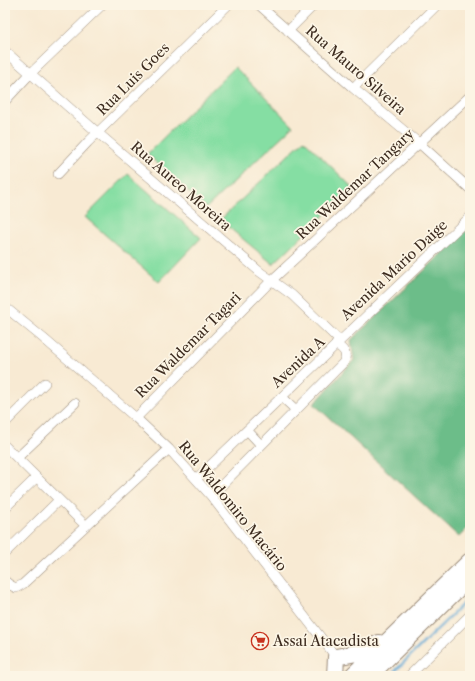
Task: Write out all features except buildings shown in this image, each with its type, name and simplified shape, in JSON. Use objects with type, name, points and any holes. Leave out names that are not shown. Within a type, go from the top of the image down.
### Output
[{"type":"highway","points":[[352,676],[470,561]]},
{"type":"highway","points":[[369,676],[470,577]]},
{"type":"highway","points":[[335,676],[336,657],[362,652],[396,632]]},
{"type":"street","points":[[5,101],[30,74],[102,5]]},
{"type":"street","name":"Rua Luis Goes","points":[[58,174],[88,142],[228,5]]},
{"type":"street","name":"Rua Mauro Silveira","points":[[259,5],[470,189]]},
{"type":"street","points":[[288,31],[314,5]]},
{"type":"street","points":[[353,88],[437,5]]},
{"type":"street","name":"Rua Aureo Moreira","points":[[5,51],[260,272],[292,295],[338,342]]},
{"type":"street","name":"Rua Waldemar Tangary","points":[[260,292],[470,96]]},
{"type":"street","name":"Avenida Mario Daige","points":[[338,342],[470,217]]},
{"type":"street","name":"Rua Waldemar Tagari","points":[[136,418],[260,292]]},
{"type":"street","name":"Rua Waldomiro Macário","points":[[5,307],[136,418],[169,449],[211,496],[336,657]]},
{"type":"street","name":"Avenida A","points":[[196,479],[338,342],[345,353],[346,358],[344,362],[211,496]]},
{"type":"street","points":[[5,423],[46,383]]},
{"type":"street","points":[[282,397],[296,410]]},
{"type":"street","points":[[17,458],[75,403]]},
{"type":"street","points":[[247,430],[261,445]]},
{"type":"street","points":[[5,446],[86,526]]},
{"type":"street","points":[[5,581],[16,588],[23,584],[169,449]]},
{"type":"street","points":[[5,508],[36,478]]},
{"type":"street","points":[[5,553],[59,500]]},
{"type":"street","points":[[409,676],[470,615]]},
{"type":"green space","points":[[235,67],[293,126],[206,208],[147,154]]},
{"type":"green space","points":[[304,140],[353,188],[273,264],[220,220]]},
{"type":"green space","points":[[128,174],[201,238],[159,282],[85,217]]},
{"type":"green space","points":[[470,227],[470,526],[459,537],[314,404],[354,360],[351,340]]},
{"type":"waterway","points":[[390,676],[470,597]]},
{"type":"place","name":"Assaí Atacadista","points":[[260,641]]}]
